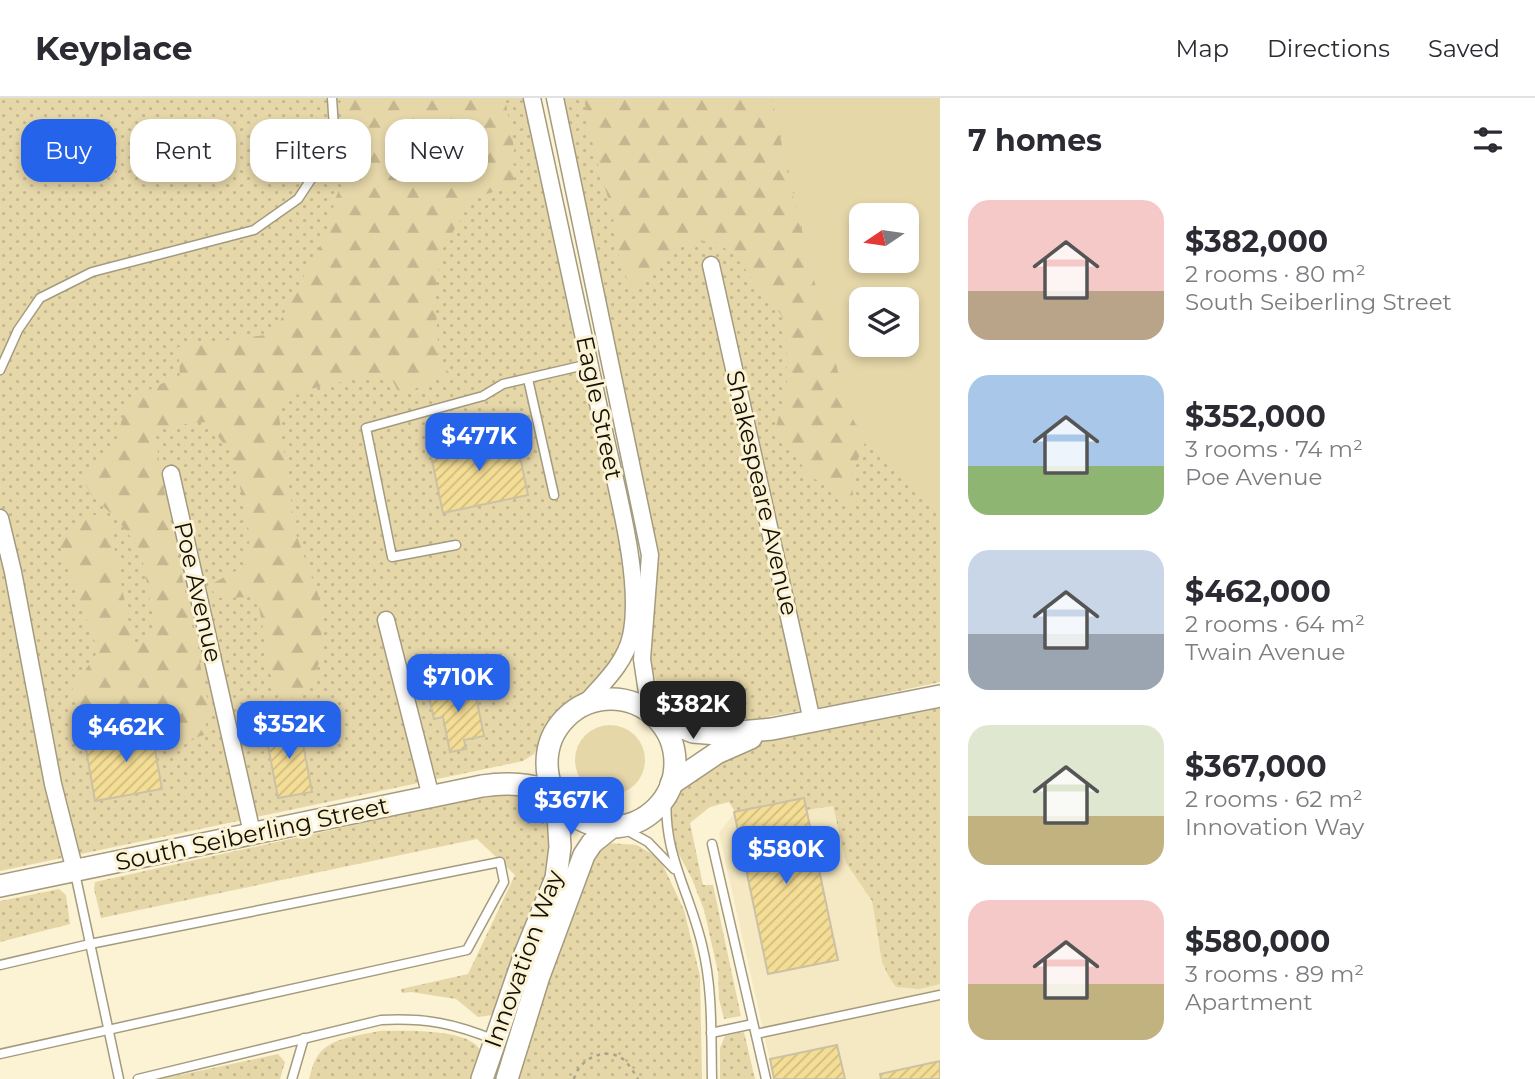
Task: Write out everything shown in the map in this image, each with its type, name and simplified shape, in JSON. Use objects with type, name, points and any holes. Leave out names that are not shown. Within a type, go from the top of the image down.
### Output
[{"type":"main road","points":[[772,729],[717,753],[669,789],[653,811],[644,817],[616,826],[601,826],[581,819],[556,794],[550,779],[548,759],[551,742],[558,727],[570,714],[584,705],[601,700],[620,699],[684,729],[718,734],[772,729],[940,696]]},
{"type":"main road","points":[[651,713],[665,729],[672,746],[674,765],[669,789]]},
{"type":"main road","name":"South Seiberling Street","points":[[504,783],[548,759]]},
{"type":"main road","name":"South Seiberling Street","points":[[0,886],[504,783],[530,784],[556,794]]},
{"type":"main road","name":"Innovation Way","points":[[482,1079],[530,942],[556,878],[560,847],[556,794]]},
{"type":"main road","name":"Innovation Way","points":[[507,1079],[539,976],[584,855],[592,843],[616,826]]},
{"type":"street","name":"Eagle Street","points":[[532,98],[628,546],[634,613],[632,635],[624,656],[584,705]]},
{"type":"street","name":"Eagle Street","points":[[555,98],[650,555],[642,659],[651,713]]},
{"type":"street","name":"Shakespeare Avenue","points":[[711,265],[813,721]]},
{"type":"street","name":"Poe Avenue","points":[[171,474],[252,833]]},
{"type":"street","points":[[0,519],[13,572],[53,784],[75,870]]},
{"type":"street","points":[[386,620],[431,797]]},
{"type":"lane","points":[[0,370],[18,330],[40,298],[92,272],[254,230],[298,199],[335,143],[332,98]]},
{"type":"lane","points":[[456,545],[392,557],[366,428],[483,396],[503,384],[589,364]]},
{"type":"lane","points":[[528,379],[554,495]]},
{"type":"lane","points":[[669,789],[666,826],[706,960],[711,999],[712,1079]]},
{"type":"lane","points":[[616,826],[656,849],[678,873]]},
{"type":"lane","points":[[712,844],[766,1079]]},
{"type":"lane","points":[[0,965],[90,944],[500,862],[505,882],[467,950],[0,1054]]},
{"type":"lane","points":[[75,870],[119,1079]]},
{"type":"lane","points":[[756,1034],[940,995]]},
{"type":"lane","points":[[138,1079],[381,1020],[417,1018],[460,1027],[495,1040]]},
{"type":"lane","points":[[711,1033],[753,1024]]},
{"type":"lane","points":[[292,1079],[304,1038]]},
{"type":"path","points":[[574,1079],[575,1072],[586,1059],[605,1054],[619,1056],[638,1079]]},
{"type":"shaded area","points":[[804,798],[833,806],[846,863],[872,901],[882,962],[920,989],[940,984],[940,1079],[774,1079],[719,833],[735,812]]},
{"type":"green space","points":[[0,98],[526,98],[620,543],[628,625],[622,654],[608,673],[562,708],[534,754],[523,761],[0,871]]},
{"type":"green space","points":[[340,98],[505,98],[514,148],[513,186],[473,198],[441,252],[435,294],[439,358],[453,379],[429,380],[401,398],[393,381],[358,378],[302,391],[278,409],[296,534],[322,605],[321,659],[307,690],[282,702],[265,662],[265,639],[257,597],[219,598],[208,586],[245,566],[250,537],[234,456],[206,422],[155,427],[160,470],[209,707],[204,735],[179,743],[153,729],[114,726],[83,713],[70,693],[98,651],[59,544],[85,515],[108,515],[130,629],[136,646],[155,628],[141,551],[117,519],[92,496],[81,477],[117,446],[123,416],[135,399],[180,375],[178,347],[273,334],[326,235],[342,182],[371,182],[371,119],[343,119]]},
{"type":"green space","points":[[560,98],[940,98],[940,682],[849,702],[728,724],[708,725],[686,719],[662,693],[653,673],[648,638],[656,550]]},
{"type":"green space","points":[[584,98],[772,98],[791,188],[849,411],[865,443],[851,475],[854,505],[823,483],[806,475],[799,458],[774,434],[787,387],[786,321],[734,255],[712,239],[678,248],[633,289],[620,266],[612,211],[594,151]]},
{"type":"green space","points":[[772,98],[940,98],[940,509],[866,441],[849,411],[822,314]]},
{"type":"green space","points":[[940,707],[940,984],[920,989],[896,987],[889,977],[882,962],[872,901],[846,863],[833,806],[806,810],[803,798],[735,812],[729,802],[710,807],[690,823],[703,885],[713,885],[741,1016],[724,1019],[719,999],[718,972],[704,910],[675,847],[672,834],[672,803],[680,787],[739,745],[886,712],[915,712]]},
{"type":"green space","points":[[610,725],[635,735],[645,760],[635,785],[610,795],[585,785],[575,760],[585,735]]},
{"type":"green space","points":[[509,791],[537,794],[545,803],[552,816],[553,870],[493,1015],[478,1017],[456,999],[402,993],[401,989],[468,974],[515,875],[477,839],[101,918],[94,889],[95,882]]},
{"type":"green space","points":[[608,843],[637,845],[660,859],[684,910],[700,976],[702,1079],[517,1079],[580,878],[599,850]]},
{"type":"green space","points":[[59,889],[66,895],[70,924],[0,942],[0,901]]},
{"type":"green space","points":[[379,1031],[434,1032],[449,1034],[473,1043],[480,1050],[471,1079],[309,1079],[316,1059],[329,1045],[345,1038]]},
{"type":"green space","points":[[744,1032],[755,1079],[720,1079],[720,1048],[725,1036]]},
{"type":"green space","points":[[278,1054],[285,1062],[280,1079],[161,1079]]},
{"type":"building","points":[[515,433],[528,495],[443,513],[430,451]]},
{"type":"building","points":[[473,682],[484,736],[464,740],[466,749],[450,752],[443,717],[434,719],[428,692]]},
{"type":"building","points":[[299,723],[312,792],[278,798],[265,730]]},
{"type":"building","points":[[169,728],[172,746],[155,750],[162,789],[95,801],[85,743]]},
{"type":"building","points":[[804,798],[838,960],[768,974],[734,812]]},
{"type":"building","points":[[837,1045],[845,1079],[774,1079],[770,1059]]},
{"type":"building","points":[[940,1061],[940,1079],[881,1079],[880,1074]]}]
